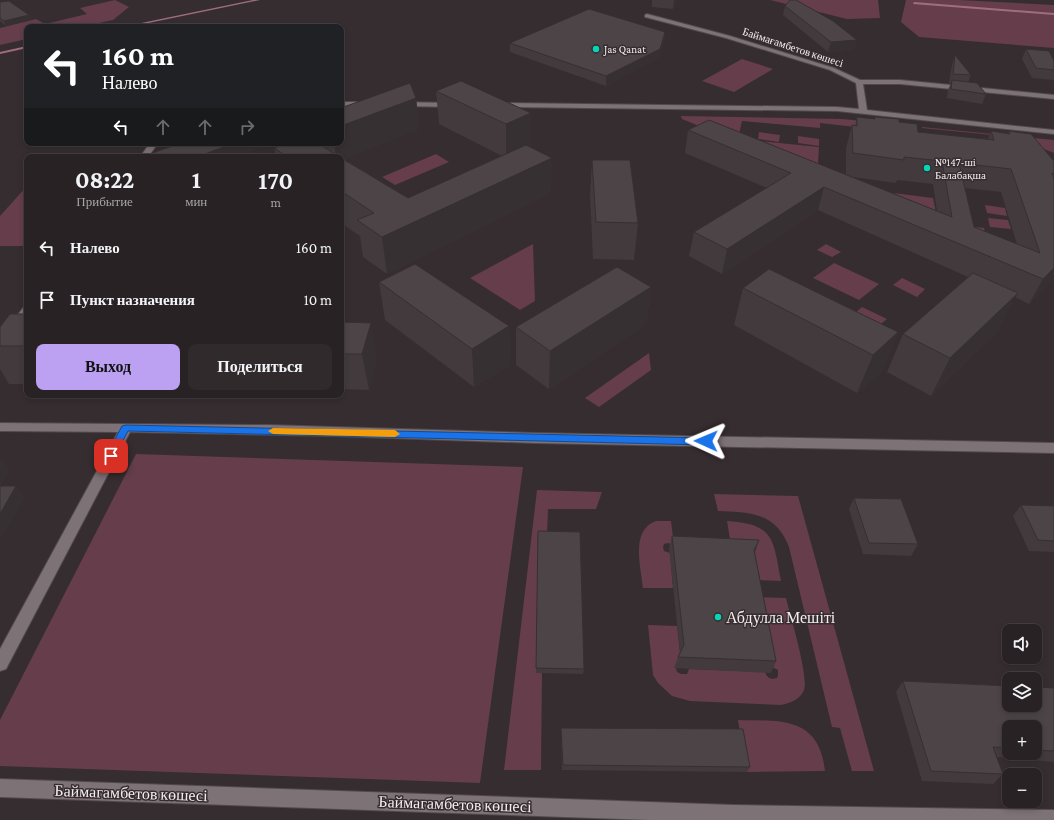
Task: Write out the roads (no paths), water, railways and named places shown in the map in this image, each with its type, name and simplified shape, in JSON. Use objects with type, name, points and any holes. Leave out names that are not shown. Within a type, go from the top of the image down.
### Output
[{"type":"street","name":"Баймағамбетов көшесі","points":[[647,16],[728,37],[832,69],[859,82],[900,82],[1054,97]]},
{"type":"street","points":[[859,82],[863,111]]},
{"type":"street","points":[[344,104],[380,104]]},
{"type":"street","points":[[395,104],[465,105]]},
{"type":"street","points":[[488,105],[822,108],[863,111],[1054,132]]},
{"type":"street","points":[[0,346],[24,314]]},
{"type":"street","points":[[0,427],[126,428],[463,435],[543,439],[1054,448]]},
{"type":"street","points":[[0,664],[126,428]]},
{"type":"street","name":"Баймагамбетов көшесі","points":[[0,788],[734,817],[1054,819]]},
{"type":"waterway","points":[[139,24],[258,0]]},
{"type":"waterway","points":[[914,3],[1054,14]]},
{"type":"waterway","points":[[0,53],[24,48]]},
{"type":"place","name":"Jas Qanat","points":[[596,49]]},
{"type":"place","name":"№147-ші Балабақша","points":[[927,168]]},
{"type":"place","name":"Абдулла Мешіті","points":[[718,617]]}]
